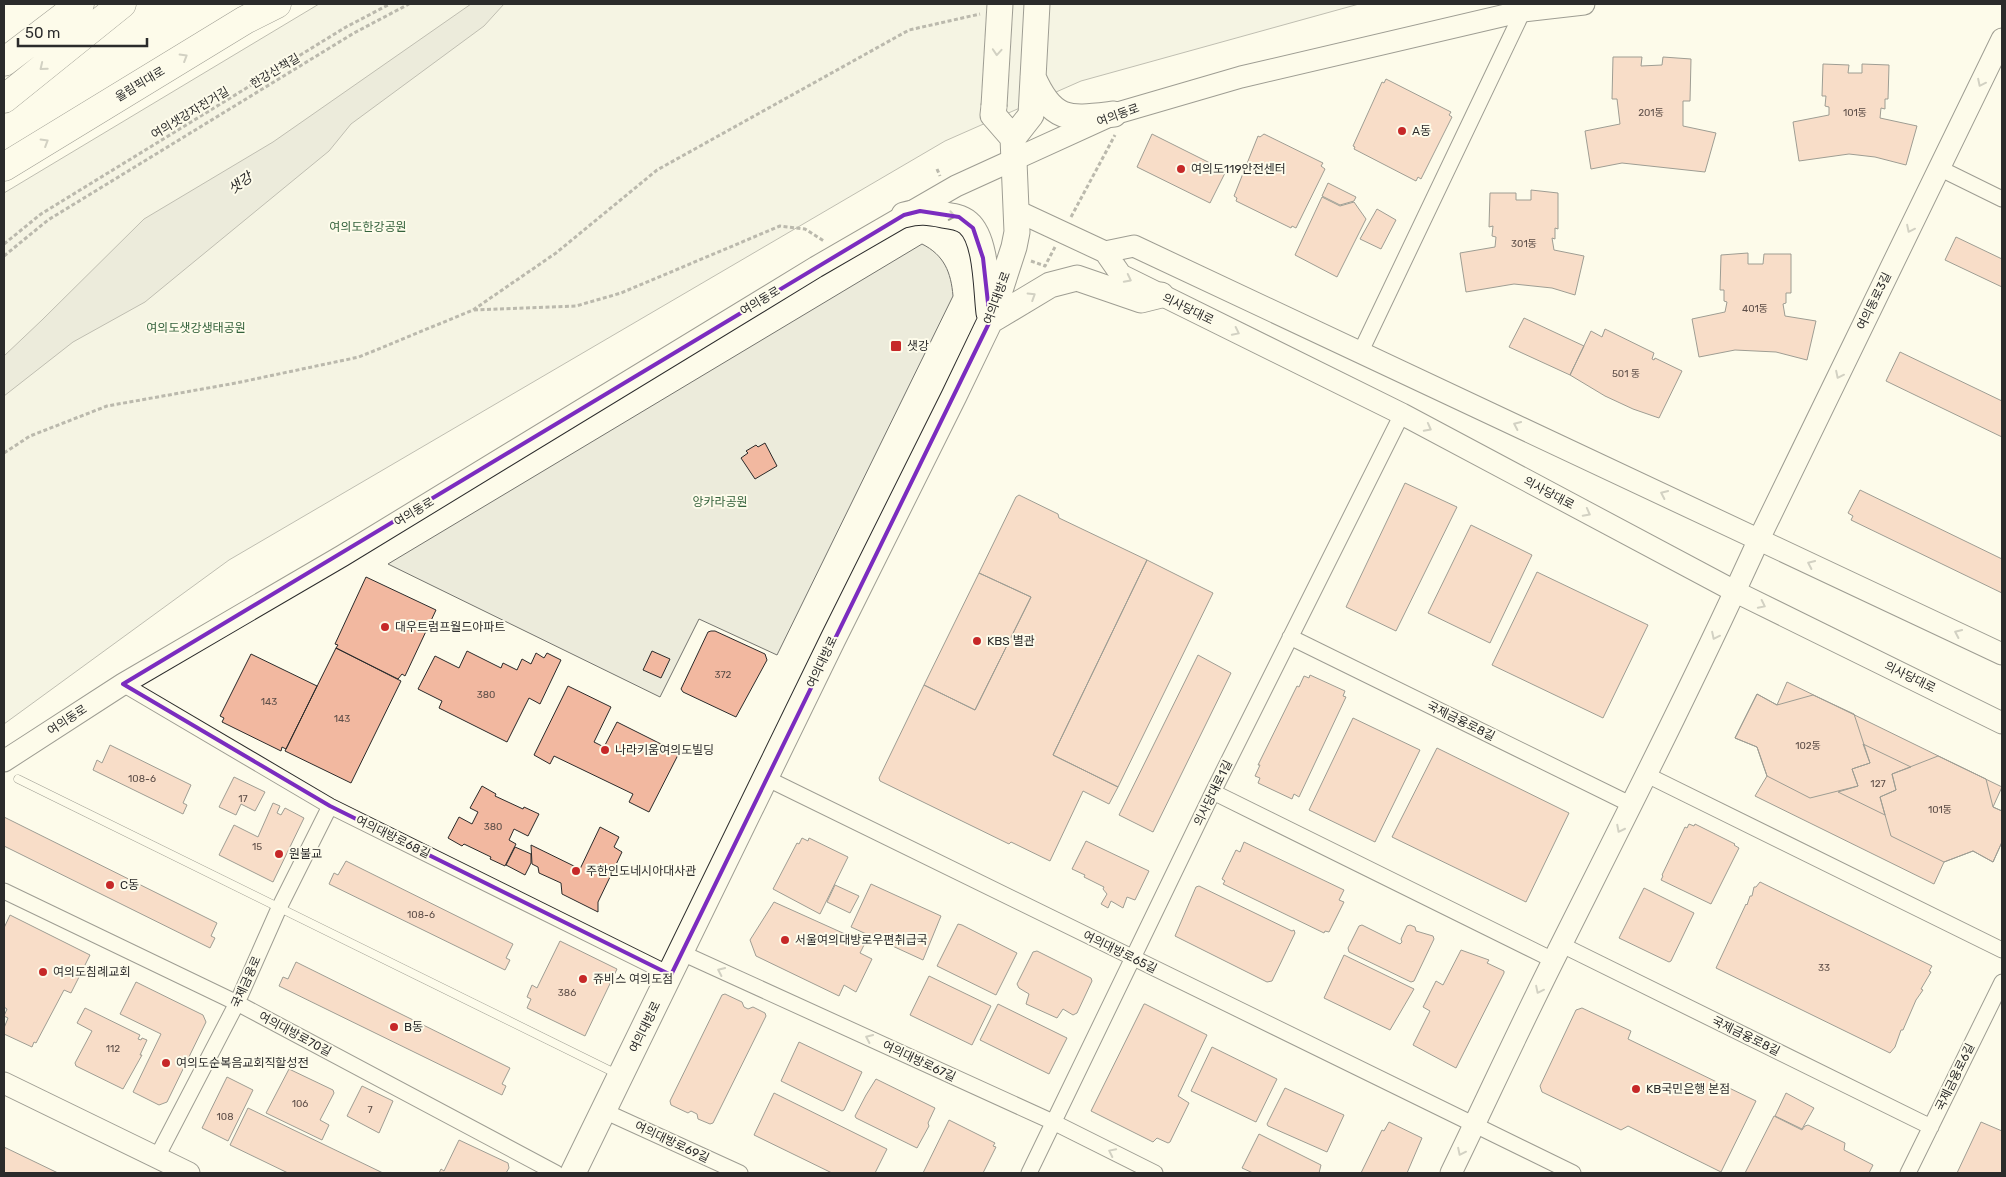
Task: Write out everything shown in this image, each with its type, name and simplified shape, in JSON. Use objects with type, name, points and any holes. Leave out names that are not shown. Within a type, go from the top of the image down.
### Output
[{"type":"highway","points":[[4,62],[80,4]]},
{"type":"highway","points":[[4,99],[122,4]]},
{"type":"highway","name":"올림픽대로","points":[[4,167],[237,25],[277,4]]},
{"type":"main road","points":[[1014,149],[1031,115],[1035,88],[1037,4]]},
{"type":"main road","name":"여의동로","points":[[4,761],[122,684],[342,556],[904,214],[956,186],[1014,149],[1116,123],[1241,77],[1523,11],[1584,4]]},
{"type":"main road","points":[[992,8],[993,115],[1014,149]]},
{"type":"main road","name":"여의동로3길","points":[[1736,592],[2002,39]]},
{"type":"main road","points":[[1035,88],[1051,106],[1064,115],[1116,123]]},
{"type":"main road","name":"여의대방로","points":[[573,1173],[682,953],[832,639],[990,321],[1014,248],[1017,232],[1014,149]]},
{"type":"main road","points":[[904,214],[920,211],[959,217],[973,228],[980,242],[983,258],[990,321],[1050,284],[1077,278],[1141,300],[1160,295]]},
{"type":"main road","name":"의사당대로","points":[[1017,211],[1105,252],[1121,275],[1402,414],[1736,592],[2002,723]]},
{"type":"main road","points":[[1105,252],[1134,246],[1361,351],[2002,654]]},
{"type":"main road","points":[[1451,1173],[1736,592]]},
{"type":"main road","points":[[4,1083],[189,1173]]},
{"type":"street","points":[[1361,351],[1523,11]]},
{"type":"street","points":[[1939,168],[2002,199]]},
{"type":"street","name":"의사당대로1길","points":[[1028,1173],[1290,637],[1402,414]]},
{"type":"street","name":"국제금융로8길","points":[[1290,637],[1632,805]]},
{"type":"street","name":"여의대방로68길","points":[[122,684],[330,806],[671,975]]},
{"type":"street","points":[[1647,775],[2002,950]]},
{"type":"street","name":"여의대방로65길","points":[[766,778],[1573,1173]]},
{"type":"street","name":"국제금융로8길","points":[[1214,792],[1931,1127]]},
{"type":"street","name":"국제금융로","points":[[157,1157],[237,1003],[279,908],[330,806]]},
{"type":"street","name":"여의대방로70길","points":[[4,891],[237,1003],[556,1173]]},
{"type":"street","name":"여의대방로67길","points":[[682,953],[1053,1122],[1155,1173]]},
{"type":"street","name":"국제금융로6길","points":[[1908,1173],[2002,982]]},
{"type":"street","name":"여의대방로69길","points":[[604,1111],[740,1173]]},
{"type":"lane","points":[[18,779],[621,1076]]},
{"type":"path","name":"여의샛강자전거길","points":[[4,244],[41,214],[346,27],[390,4]]},
{"type":"path","name":"한강산책길","points":[[4,256],[48,220],[354,33],[409,4]]},
{"type":"path","points":[[4,453],[30,436],[108,406],[236,383],[359,356],[473,310],[556,252],[657,170],[909,30],[992,8]]},
{"type":"path","points":[[1045,266],[1116,123]]},
{"type":"path","points":[[473,310],[576,306],[621,293],[780,226],[805,229],[841,252]]},
{"type":"highlighted area","points":[[920,211],[959,217],[973,228],[983,258],[990,321],[671,975],[330,806],[123,684],[904,215]]},
{"type":"green space","name":"여의도한강공원","points":[[319,4],[1359,4],[1081,81],[945,141],[229,560],[4,724],[4,193]]},
{"type":"green space","name":"앙카라공원","points":[[922,244],[936,253],[945,265],[953,296],[777,655],[699,619],[660,697],[388,564]]},
{"type":"water","points":[[471,4],[504,4],[484,26],[351,124],[329,151],[145,302],[73,342],[4,396],[4,356],[144,219],[273,142]]},
{"type":"building","points":[[1613,57],[1642,57],[1641,66],[1662,65],[1663,57],[1691,59],[1690,101],[1683,101],[1683,126],[1716,133],[1705,172],[1622,163],[1591,169],[1585,131],[1620,124],[1617,99],[1612,99]]},
{"type":"building","points":[[1823,64],[1849,65],[1848,73],[1862,73],[1862,64],[1889,65],[1888,99],[1885,99],[1885,109],[1881,108],[1880,118],[1917,126],[1906,165],[1875,157],[1849,154],[1799,161],[1793,122],[1829,115],[1829,107],[1825,106],[1826,96],[1822,96]]},
{"type":"building","name":"A동","points":[[1386,79],[1451,112],[1449,115],[1452,117],[1421,179],[1418,177],[1416,181],[1354,149],[1355,147],[1353,146],[1382,82],[1384,83]]},
{"type":"building","name":"여의도119안전센터","points":[[1152,134],[1226,171],[1210,203],[1137,167]]},
{"type":"building","points":[[1264,134],[1323,163],[1321,166],[1325,169],[1296,228],[1292,226],[1291,228],[1236,201],[1237,198],[1234,196],[1258,136],[1260,137]]},
{"type":"building","points":[[1328,183],[1356,197],[1354,201],[1340,205],[1322,196]]},
{"type":"building","points":[[1531,190],[1558,193],[1558,229],[1555,228],[1555,239],[1552,238],[1554,250],[1584,256],[1575,295],[1552,288],[1514,284],[1466,292],[1460,253],[1495,247],[1496,237],[1492,236],[1493,226],[1489,227],[1490,193],[1516,193],[1516,200],[1531,200]]},
{"type":"building","points":[[1322,197],[1340,206],[1354,202],[1366,219],[1337,277],[1295,255]]},
{"type":"building","points":[[1377,209],[1396,220],[1381,249],[1360,239]]},
{"type":"building","points":[[1956,237],[2002,259],[2002,287],[1945,260]]},
{"type":"building","points":[[1748,253],[1748,264],[1763,264],[1764,254],[1791,254],[1791,293],[1786,293],[1786,303],[1783,304],[1785,316],[1816,321],[1807,360],[1776,352],[1735,350],[1699,357],[1692,319],[1725,312],[1727,302],[1724,301],[1724,290],[1720,290],[1721,255]]},
{"type":"building","points":[[1524,318],[1584,346],[1570,375],[1509,347]]},
{"type":"building","points":[[1605,329],[1654,353],[1652,359],[1654,360],[1655,358],[1682,371],[1659,418],[1605,396],[1570,375],[1591,331],[1602,337]]},
{"type":"building","points":[[1900,352],[2002,401],[2002,437],[1886,381]]},
{"type":"building","points":[[765,443],[777,466],[755,479],[741,458],[748,453],[746,451],[756,445],[758,447]]},
{"type":"building","points":[[1405,483],[1457,507],[1396,631],[1346,607]]},
{"type":"building","points":[[1860,490],[2002,559],[2002,593],[1851,520],[1853,516],[1848,513]]},
{"type":"building","points":[[1019,495],[1058,514],[1059,518],[1147,560],[1053,755],[1118,787],[1109,804],[1083,791],[1050,861],[1011,842],[1009,844],[880,781],[879,778],[924,685],[975,710],[1031,597],[979,573],[1016,497]]},
{"type":"building","points":[[1471,525],[1532,555],[1490,643],[1428,613]]},
{"type":"building","points":[[1147,560],[1213,593],[1118,787],[1053,755]]},
{"type":"building","points":[[1537,572],[1648,625],[1603,718],[1492,665]]},
{"type":"building","name":"KBS 별관","points":[[979,573],[1031,597],[975,710],[924,685]]},
{"type":"building","name":"대우트럼프월드아파트","points":[[366,577],[436,610],[405,676],[402,674],[398,679],[336,648],[338,645],[335,644]]},
{"type":"building","points":[[715,631],[765,654],[767,660],[736,717],[683,692],[681,689],[708,632]]},
{"type":"building","points":[[336,648],[401,681],[351,783],[285,751]]},
{"type":"building","points":[[467,651],[501,668],[503,663],[517,670],[522,659],[531,664],[536,653],[544,658],[547,653],[561,660],[540,704],[529,698],[507,742],[439,708],[442,701],[418,689],[435,656],[459,668]]},
{"type":"building","points":[[652,651],[670,659],[661,678],[643,670]]},
{"type":"building","points":[[251,654],[317,686],[286,749],[282,747],[281,751],[222,722],[224,718],[220,716]]},
{"type":"building","points":[[1198,655],[1231,673],[1153,832],[1119,815]]},
{"type":"building","points":[[1310,675],[1345,691],[1343,696],[1346,697],[1299,797],[1294,794],[1292,799],[1258,783],[1260,778],[1255,776],[1260,765],[1258,765],[1297,686],[1299,687],[1304,676],[1309,678]]},
{"type":"building","points":[[1787,682],[2002,787],[1993,807],[2002,811],[2002,842],[1993,862],[1973,851],[1944,862],[1934,884],[1755,796],[1767,776],[1757,747],[1735,738],[1757,694],[1777,705]]},
{"type":"building","name":"나라키움여의도빌딩","points":[[568,686],[611,707],[594,742],[604,747],[617,722],[679,753],[649,812],[629,802],[633,794],[554,756],[550,764],[534,755]]},
{"type":"building","points":[[1757,694],[1777,705],[1813,695],[1854,714],[1870,763],[1852,769],[1858,786],[1810,798],[1767,776],[1757,747],[1735,738]]},
{"type":"building","points":[[1353,718],[1420,750],[1375,842],[1309,810]]},
{"type":"building","points":[[1863,744],[1911,767],[1892,774],[1896,790],[1880,797],[1885,815],[1838,792],[1858,786],[1852,769],[1870,763]]},
{"type":"building","points":[[110,745],[191,785],[183,803],[187,805],[183,814],[93,770],[97,760],[102,763]]},
{"type":"building","points":[[1437,748],[1569,813],[1526,902],[1392,837]]},
{"type":"building","points":[[1938,756],[1986,779],[1993,807],[2002,811],[2002,842],[1993,862],[1973,851],[1944,862],[1891,836],[1880,797],[1896,790],[1892,774]]},
{"type":"building","points":[[234,777],[265,792],[255,811],[241,804],[236,815],[219,807]]},
{"type":"building","points":[[482,786],[496,794],[495,796],[539,814],[528,836],[514,829],[509,840],[516,844],[505,866],[490,859],[491,857],[464,844],[462,846],[448,838],[459,817],[472,824],[478,812],[470,808]]},
{"type":"building","points":[[273,803],[280,806],[277,813],[281,815],[285,808],[304,818],[273,882],[219,855],[234,825],[258,837]]},
{"type":"building","name":"C동","points":[[4,817],[217,923],[211,936],[215,938],[210,948],[4,846]]},
{"type":"building","points":[[1689,824],[1694,826],[1695,824],[1735,844],[1739,848],[1711,904],[1661,880],[1685,827],[1687,828]]},
{"type":"building","name":"주한인도네시아대사관","points":[[600,827],[619,837],[614,847],[622,852],[598,902],[598,912],[562,894],[561,883],[539,873],[538,867],[532,864],[531,845],[580,869]]},
{"type":"building","points":[[802,838],[808,841],[809,838],[848,857],[820,914],[773,889],[797,843],[799,844]]},
{"type":"building","points":[[1086,841],[1149,871],[1135,900],[1127,897],[1123,908],[1111,901],[1108,908],[1101,904],[1107,894],[1103,889],[1104,887],[1072,869]]},
{"type":"building","points":[[1244,842],[1344,890],[1339,900],[1344,902],[1329,932],[1325,931],[1324,933],[1223,884],[1225,881],[1222,879],[1236,850],[1240,852]]},
{"type":"building","points":[[515,847],[531,854],[531,863],[525,875],[506,865]]},
{"type":"building","points":[[346,861],[513,944],[506,958],[510,960],[505,970],[329,884],[334,873],[338,875]]},
{"type":"building","points":[[1760,882],[1932,966],[1929,971],[1931,972],[1921,989],[1923,990],[1916,1000],[1903,1030],[1901,1030],[1895,1047],[1890,1053],[1716,968],[1750,896],[1752,896],[1754,887]]},
{"type":"building","points":[[871,884],[941,916],[923,960],[851,927]]},
{"type":"building","points":[[835,885],[859,896],[850,913],[827,902]]},
{"type":"building","points":[[1199,886],[1292,931],[1294,930],[1295,933],[1272,981],[1267,982],[1175,936],[1196,887]]},
{"type":"building","points":[[1644,888],[1694,913],[1669,962],[1619,938]]},
{"type":"building","points":[[774,902],[865,943],[860,953],[872,959],[856,992],[844,985],[839,996],[756,956],[750,940]]},
{"type":"building","name":"여의도침례교회","points":[[10,915],[90,955],[71,993],[64,990],[36,1043],[34,1042],[32,1047],[4,1034],[8,1018],[4,1016],[7,1009],[4,1007],[4,928]]},
{"type":"building","points":[[958,924],[1017,953],[996,995],[937,966]]},
{"type":"building","points":[[1362,925],[1400,944],[1407,926],[1410,925],[1415,927],[1416,931],[1433,936],[1434,939],[1414,981],[1411,982],[1349,952],[1348,948],[1359,926]]},
{"type":"building","points":[[560,941],[617,969],[585,1036],[527,1008],[531,999],[527,997],[532,985],[537,988]]},
{"type":"building","points":[[1461,950],[1489,960],[1487,963],[1504,971],[1504,973],[1456,1068],[1413,1045],[1430,1011],[1423,1007],[1436,981],[1443,985]]},
{"type":"building","points":[[1037,951],[1091,978],[1092,981],[1077,1013],[1073,1015],[1063,1009],[1057,1018],[1026,1004],[1029,994],[1019,988],[1017,984],[1033,952]]},
{"type":"building","points":[[1344,955],[1414,989],[1390,1030],[1324,998]]},
{"type":"building","name":"B동","points":[[296,962],[510,1068],[502,1084],[506,1086],[502,1095],[279,986],[283,977],[288,979]]},
{"type":"building","points":[[929,976],[991,1006],[972,1045],[910,1015]]},
{"type":"building","name":"여의도순복음교회직할성전","points":[[136,982],[203,1015],[206,1022],[167,1102],[159,1105],[133,1092],[161,1034],[120,1014]]},
{"type":"building","points":[[725,994],[742,1002],[744,1007],[748,1009],[753,1007],[765,1013],[766,1016],[713,1123],[710,1124],[698,1119],[697,1114],[691,1111],[688,1113],[671,1105],[670,1101],[722,995]]},
{"type":"building","points":[[998,1004],[1067,1038],[1049,1074],[980,1040]]},
{"type":"building","points":[[1144,1004],[1207,1035],[1178,1096],[1189,1103],[1168,1143],[1157,1138],[1153,1142],[1091,1111]]},
{"type":"building","points":[[85,1008],[140,1035],[138,1039],[147,1040],[140,1055],[142,1055],[123,1089],[76,1066],[75,1063],[92,1031],[77,1023]]},
{"type":"building","name":"KB국민은행 본점","points":[[1582,1008],[1631,1031],[1628,1039],[1756,1101],[1721,1172],[1628,1126],[1621,1130],[1542,1092],[1540,1086],[1576,1010]]},
{"type":"building","points":[[799,1042],[862,1072],[844,1110],[842,1111],[781,1081]]},
{"type":"building","points":[[1212,1047],[1277,1079],[1256,1122],[1191,1091]]},
{"type":"building","points":[[289,1069],[333,1090],[334,1093],[320,1120],[329,1125],[322,1140],[266,1113]]},
{"type":"building","points":[[227,1077],[253,1090],[228,1141],[202,1128]]},
{"type":"building","points":[[876,1079],[935,1108],[928,1123],[929,1126],[917,1148],[856,1118],[855,1116]]},
{"type":"building","points":[[362,1086],[393,1101],[379,1133],[347,1116]]},
{"type":"building","points":[[1285,1088],[1344,1115],[1327,1152],[1268,1126],[1267,1124]]},
{"type":"building","points":[[774,1093],[887,1149],[875,1173],[832,1173],[754,1135]]},
{"type":"building","points":[[1786,1093],[1814,1108],[1802,1129],[1775,1116]]},
{"type":"building","points":[[248,1108],[383,1173],[288,1173],[230,1145]]},
{"type":"building","points":[[1774,1116],[1802,1130],[1808,1125],[1845,1143],[1844,1150],[1873,1165],[1869,1173],[1745,1173]]},
{"type":"building","points":[[949,1120],[995,1143],[993,1146],[996,1147],[983,1173],[923,1173]]},
{"type":"building","points":[[1389,1122],[1422,1138],[1407,1173],[1361,1173],[1382,1130],[1384,1131]]},
{"type":"building","points":[[1981,1122],[2002,1131],[2002,1173],[1957,1173]]},
{"type":"building","points":[[1259,1134],[1321,1165],[1319,1173],[1253,1173],[1242,1168]]},
{"type":"building","points":[[459,1140],[508,1163],[509,1168],[506,1173],[439,1173],[441,1169],[444,1171]]},
{"type":"building","points":[[4,1147],[58,1173],[4,1173]]},
{"type":"place","name":"A동","points":[[1402,131]]},
{"type":"place","name":"여의도119안전센터","points":[[1181,169]]},
{"type":"place","name":"샛강","points":[[896,346]]},
{"type":"place","name":"대우트럼프월드아파트","points":[[385,627]]},
{"type":"place","name":"KBS 별관","points":[[977,641]]},
{"type":"place","name":"나라키움여의도빌딩","points":[[605,750]]},
{"type":"place","name":"원불교","points":[[279,854]]},
{"type":"place","name":"주한인도네시아대사관","points":[[576,871]]},
{"type":"place","name":"C동","points":[[110,885]]},
{"type":"place","name":"서울여의대방로우편취급국","points":[[785,940]]},
{"type":"place","name":"여의도침례교회","points":[[43,972]]},
{"type":"place","name":"쥬비스 여의도점","points":[[583,979]]},
{"type":"place","name":"B동","points":[[394,1027]]},
{"type":"place","name":"여의도순복음교회직할성전","points":[[166,1063]]},
{"type":"place","name":"KB국민은행 본점","points":[[1636,1089]]},
{"type":"park label","name":"여의도샛강생태공원","points":[[196,328]]}]
